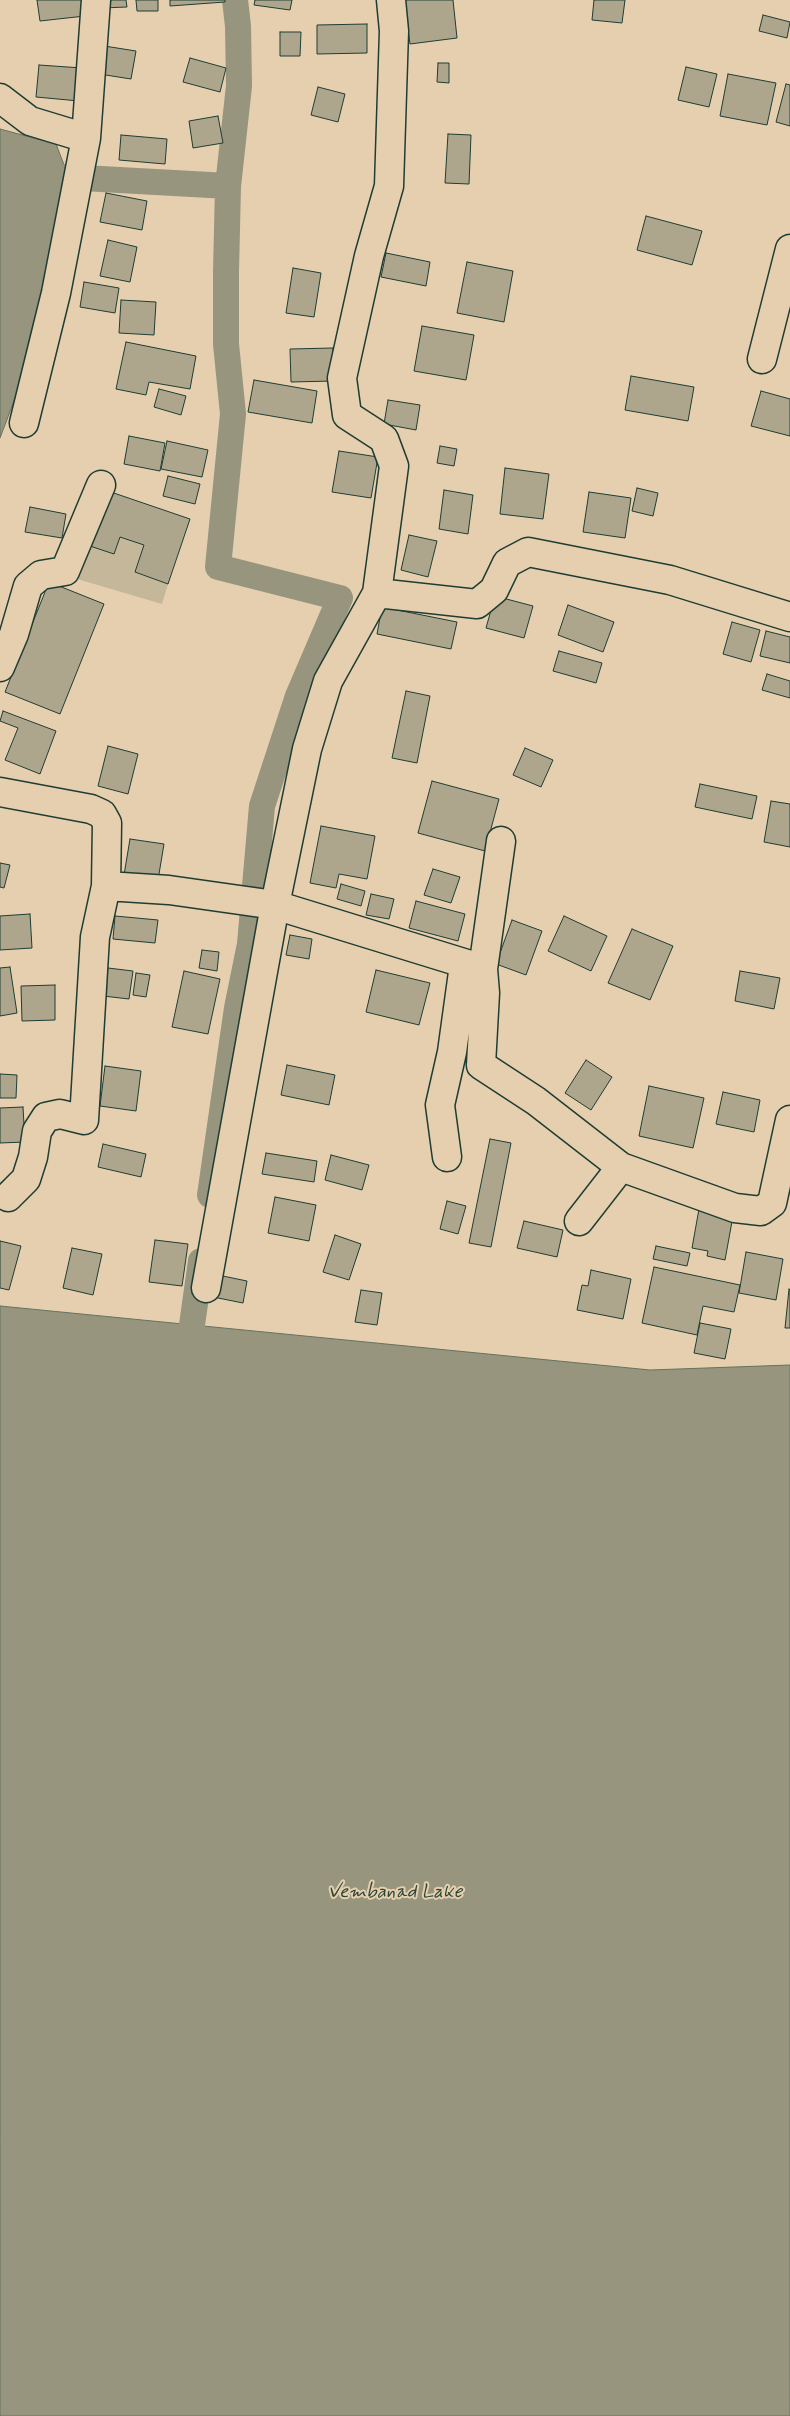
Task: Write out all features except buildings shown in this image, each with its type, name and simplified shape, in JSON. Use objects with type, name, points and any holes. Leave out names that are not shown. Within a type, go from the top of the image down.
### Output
[{"type":"street","points":[[24,423],[56,294],[81,155],[96,0]]},
{"type":"street","points":[[206,1288],[261,903],[328,680],[377,593],[394,466],[384,439],[348,415],[342,378],[369,256],[389,186],[394,32],[391,0]]},
{"type":"street","points":[[0,98],[30,121],[81,155]]},
{"type":"street","points":[[762,359],[790,249]]},
{"type":"street","points":[[0,667],[14,634],[28,586],[41,575],[65,571],[101,485]]},
{"type":"street","points":[[377,593],[477,604],[494,590],[507,562],[528,552],[670,580],[790,617]]},
{"type":"street","points":[[0,792],[91,809],[102,814],[107,823],[106,886],[95,937],[84,1120],[60,1114],[46,1117],[37,1131],[33,1157],[26,1179],[8,1197]]},
{"type":"street","points":[[447,1157],[440,1105],[473,967],[500,841]]},
{"type":"street","points":[[106,886],[169,890],[261,903],[473,967],[486,993],[481,1065],[536,1101],[621,1166],[735,1208],[762,1211],[772,1203],[790,1119]]},
{"type":"street","points":[[579,1221],[621,1166]]},
{"type":"shaded area","points":[[120,537],[144,545],[135,572],[168,584],[162,604],[67,576],[84,544]]},
{"type":"water","points":[[0,129],[56,144],[66,170],[64,196],[29,361],[0,438]]},
{"type":"water","name":"Vembanad Lake","points":[[0,1306],[650,1370],[790,1365],[790,2416],[0,2416]]},
{"type":"waterway","points":[[210,1195],[237,1008],[250,944],[262,806],[298,696],[340,598],[218,567],[233,414],[226,344],[226,272],[228,186],[239,86],[238,26],[235,0]]},
{"type":"waterway","points":[[65,177],[228,186]]},
{"type":"waterway","points":[[192,1325],[201,1261]]}]
